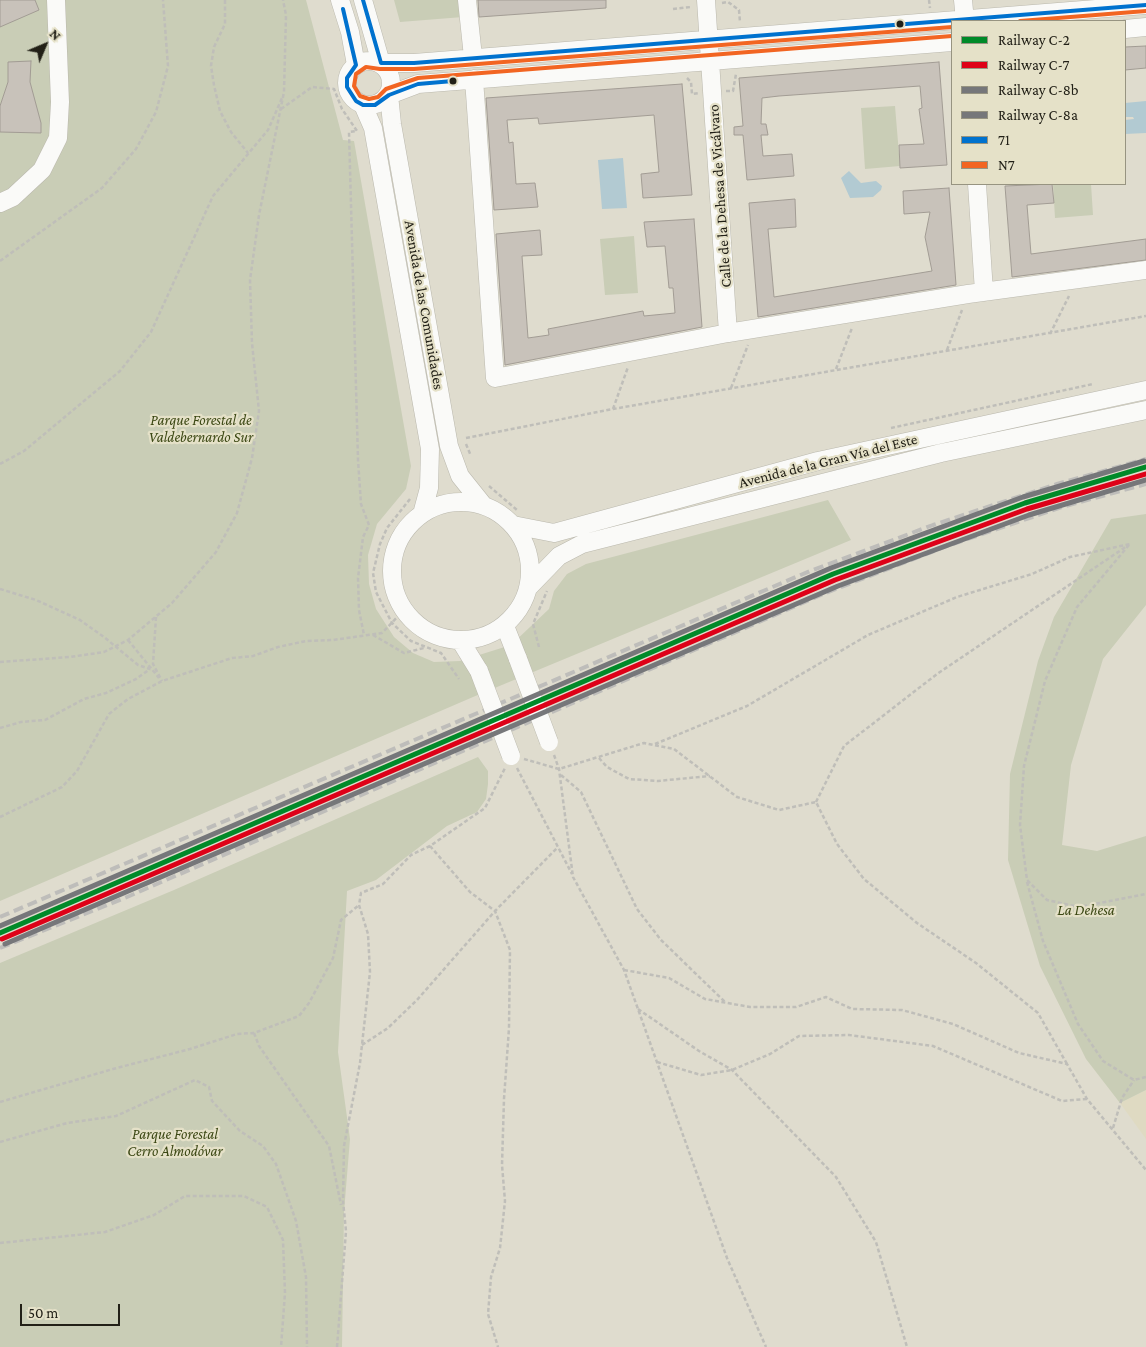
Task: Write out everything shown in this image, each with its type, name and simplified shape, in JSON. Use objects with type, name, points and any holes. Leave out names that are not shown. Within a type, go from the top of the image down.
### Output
[{"type":"street","points":[[0,203],[13,197],[42,170],[58,138],[60,102],[56,0]]},
{"type":"street","points":[[340,0],[350,32],[356,65]]},
{"type":"street","points":[[362,0],[381,63],[391,77],[389,94]]},
{"type":"street","points":[[468,0],[472,58]]},
{"type":"street","points":[[963,0],[965,20],[1146,5]]},
{"type":"street","points":[[705,3],[709,40]]},
{"type":"street","points":[[951,21],[472,58],[381,63],[371,60],[356,65],[350,71],[347,87],[356,101],[363,105],[375,105],[389,94],[418,84],[951,42]]},
{"type":"street","points":[[1126,29],[1146,27]]},
{"type":"street","name":"Calle de la Dehesa de Vicálvaro","points":[[709,40],[728,333]]},
{"type":"street","points":[[474,79],[495,378],[728,333],[976,293],[1146,270]]},
{"type":"street","name":"Avenida de las Comunidades","points":[[389,94],[394,134],[449,446],[460,476],[484,506]]},
{"type":"street","name":"Avenida de las Comunidades","points":[[363,105],[372,128],[430,449],[429,488],[422,514]]},
{"type":"street","points":[[976,293],[977,185]]},
{"type":"street","name":"Avenida de la Gran Vía del Este","points":[[517,518],[554,532],[818,460],[1146,390]]},
{"type":"street","name":"Avenida de la Gran Vía del Este","points":[[529,587],[559,556],[586,543],[941,453],[1146,410]]},
{"type":"street","points":[[452,502],[468,502],[484,506],[500,514],[517,518],[528,551],[531,572],[529,587],[518,612],[505,626],[484,637],[460,640],[447,639],[428,632],[412,620],[404,610],[394,585],[393,558],[403,534],[422,514],[452,502]]},
{"type":"street","points":[[505,626],[549,742]]},
{"type":"street","points":[[460,640],[479,671],[511,756]]},
{"type":"path","points":[[0,261],[102,188],[136,149],[156,112],[168,66],[163,0]]},
{"type":"path","points":[[224,0],[225,24],[214,47],[211,66],[220,111],[230,132],[248,153]]},
{"type":"path","points":[[0,662],[70,657],[104,652],[128,640],[172,603],[216,552],[237,512],[252,458],[259,411],[252,343],[250,280],[259,215],[284,92],[286,15],[283,0]]},
{"type":"path","points":[[673,9],[705,3],[728,2],[739,10],[741,28]]},
{"type":"path","points":[[720,92],[733,91],[735,75],[739,71]]},
{"type":"path","points":[[687,77],[691,82],[692,94],[703,93]]},
{"type":"path","points":[[281,109],[312,87],[334,89],[342,109],[357,131],[349,132],[358,460],[361,504],[369,525],[363,537],[358,578],[359,610],[364,635]]},
{"type":"path","points":[[0,464],[24,451],[120,371],[150,332],[213,196],[268,130],[284,92]]},
{"type":"path","points":[[1050,334],[1078,279]]},
{"type":"path","points":[[947,350],[976,293]]},
{"type":"path","points":[[836,370],[858,312]]},
{"type":"path","points":[[466,438],[613,409],[1146,316]]},
{"type":"path","points":[[731,388],[755,329]]},
{"type":"path","points":[[613,409],[633,352]]},
{"type":"path","points":[[890,436],[888,429],[1101,383]]},
{"type":"path","points":[[466,444],[472,460]]},
{"type":"path","points":[[487,484],[517,518]]},
{"type":"path","points":[[413,493],[387,528],[380,544],[374,573],[376,592],[392,623],[411,641],[441,653],[459,679]]},
{"type":"path","points":[[653,745],[748,706],[868,635],[957,597],[1032,574],[1070,557],[1130,544]]},
{"type":"path","points":[[816,802],[844,746],[937,674],[1130,544]]},
{"type":"path","points":[[1130,544],[1077,607],[1045,681],[1024,766],[1020,825],[1027,880],[1043,941],[1078,1024],[1104,1061],[1134,1080],[1146,1078]]},
{"type":"path","points":[[0,589],[36,600],[80,620],[138,666],[150,669]]},
{"type":"path","points":[[539,647],[533,624],[548,589]]},
{"type":"path","points":[[0,817],[62,787],[77,771],[109,714],[128,699],[162,681],[232,658],[253,656],[278,647],[306,641],[334,640],[382,633],[404,610]]},
{"type":"path","points":[[157,616],[153,664],[162,681]]},
{"type":"path","points":[[373,634],[404,653],[426,648]]},
{"type":"path","points":[[128,640],[150,669],[162,681]]},
{"type":"path","points":[[0,728],[20,722],[45,720],[84,699],[106,694],[136,680],[150,669]]},
{"type":"path","points":[[549,742],[559,769],[573,877]]},
{"type":"path","points":[[511,756],[559,769],[644,743],[674,749],[737,796],[779,810],[816,802]]},
{"type":"path","points":[[344,1217],[344,1146],[362,1045],[370,972],[368,934],[359,905],[361,893],[383,884],[411,855],[430,846],[485,808],[511,756]]},
{"type":"path","points":[[511,756],[573,877],[624,970],[727,1258],[766,1347]]},
{"type":"path","points":[[599,758],[607,767],[629,779],[658,782],[712,776]]},
{"type":"path","points":[[559,774],[581,792],[637,909],[661,940],[726,1003]]},
{"type":"path","points":[[816,802],[837,844],[864,878],[917,923],[976,963],[1038,1013],[1087,1099],[1146,1170]]},
{"type":"path","points":[[430,846],[470,892],[495,911],[510,950],[509,1028],[502,1165],[504,1201],[500,1248],[491,1277],[488,1314],[498,1347]]},
{"type":"path","points":[[362,1045],[388,1028],[417,1000],[495,911],[558,847]]},
{"type":"path","points":[[1027,880],[1047,900],[1079,907],[1146,894]]},
{"type":"path","points":[[0,1102],[237,1034],[254,1033],[299,1016],[309,1003],[333,958],[341,920],[359,905]]},
{"type":"path","points":[[624,970],[669,978],[705,999],[750,1007],[796,1007],[826,997],[852,1009],[902,1010],[953,1024],[1019,1053],[1067,1064]]},
{"type":"path","points":[[637,1008],[699,1051],[732,1070],[836,1176],[876,1242],[907,1347]]},
{"type":"path","points":[[254,1033],[259,1046],[329,1146],[346,1231],[337,1347]]},
{"type":"path","points":[[656,1062],[701,1075],[732,1070],[770,1054],[799,1036],[832,1034],[933,1046],[1062,1101],[1087,1099]]},
{"type":"path","points":[[0,1142],[67,1123],[116,1116],[195,1080],[209,1087],[212,1101],[240,1131],[263,1146],[276,1164],[296,1222],[306,1277],[307,1347]]},
{"type":"path","points":[[1113,1129],[1122,1098],[1134,1080]]},
{"type":"path","points":[[0,1243],[105,1232],[154,1215],[185,1196],[244,1196],[267,1207],[283,1240],[285,1293],[281,1347]]},
{"type":"shaded area","points":[[1146,1090],[1146,1139],[1120,1103]]},
{"type":"green space","name":"Parque Forestal de Valdebernardo Sur","points":[[0,0],[306,0],[343,140],[354,141],[411,466],[406,489],[377,524],[368,555],[369,584],[376,609],[394,637],[413,653],[434,662],[460,661],[511,645],[549,609],[554,591],[567,574],[586,564],[828,500],[851,540],[473,697],[0,901]]},
{"type":"green space","points":[[394,0],[461,0],[463,17],[400,22]]},
{"type":"green space","points":[[895,106],[900,166],[865,169],[861,108]]},
{"type":"green space","points":[[1053,185],[1091,185],[1093,215],[1055,218]]},
{"type":"green space","points":[[634,236],[638,293],[605,295],[600,239]]},
{"type":"green space","name":"La Dehesa","points":[[1146,514],[1146,605],[1103,659],[1071,765],[1062,845],[1097,851],[1146,836],[1146,1090],[1120,1103],[1086,1059],[1040,966],[1008,860],[1010,774],[1038,661],[1054,617],[1111,519]]},
{"type":"green space","name":"Parque Forestal Cerro Almodóvar","points":[[478,757],[488,771],[488,784],[486,799],[477,812],[447,826],[376,880],[347,891],[338,1052],[350,1139],[344,1212],[342,1347],[0,1347],[0,963],[174,890]]},
{"type":"water","points":[[1146,101],[1146,133],[1126,134],[1126,120],[1134,119],[1133,117],[1126,117],[1126,103]]},
{"type":"water","points":[[623,158],[627,208],[602,209],[598,160]]},
{"type":"water","points":[[849,171],[861,183],[876,181],[882,186],[881,190],[873,197],[850,198],[841,178]]},
{"type":"building","points":[[0,0],[35,0],[39,10],[0,27]]},
{"type":"building","points":[[478,0],[606,0],[606,8],[479,17]]},
{"type":"building","points":[[1146,46],[1146,68],[1126,70],[1126,47]]},
{"type":"building","points":[[31,61],[30,82],[41,123],[41,133],[0,132],[0,106],[8,82],[8,62]]},
{"type":"building","points":[[939,62],[947,165],[900,168],[899,145],[924,144],[919,109],[922,108],[920,86],[779,96],[762,98],[761,124],[766,124],[768,135],[761,135],[763,156],[792,154],[794,176],[747,180],[743,135],[734,135],[734,127],[743,126],[739,78]]},
{"type":"building","points":[[682,84],[692,195],[643,198],[641,174],[659,172],[654,115],[539,124],[538,118],[507,120],[509,143],[513,142],[516,184],[535,183],[538,207],[494,210],[486,98]]},
{"type":"building","points":[[1052,185],[1054,203],[1027,205],[1031,254],[1146,239],[1146,260],[1012,277],[1005,186]]},
{"type":"building","points":[[949,188],[956,285],[758,317],[749,203],[795,199],[796,227],[768,229],[774,297],[932,271],[925,237],[930,212],[904,214],[903,191]]},
{"type":"building","points":[[694,219],[702,327],[505,365],[496,234],[540,230],[542,255],[522,256],[528,338],[549,335],[548,329],[643,311],[644,316],[675,313],[673,288],[669,288],[665,246],[647,247],[644,222]]},
{"type":"railway","points":[[0,917],[810,571],[933,525],[1057,484],[1146,459]]},
{"type":"railway","points":[[0,948],[127,897],[823,594],[947,546],[1062,507],[1146,484]]},
{"type":"rail line","name":"C-8b","points":[[0,926],[831,568],[1023,497],[1144,461]]},
{"type":"rail line","name":"C-2","points":[[0,933],[833,574],[1025,503],[1146,467]]},
{"type":"rail line","name":"C-7","points":[[2,939],[835,580],[1027,509],[1146,474]]},
{"type":"rail line","name":"C-8a","points":[[5,944],[838,586],[1029,515],[1146,480]]},
{"type":"transit line","name":"71","points":[[363,0],[381,63],[414,63],[951,20]]},
{"type":"transit line","name":"71","points":[[957,20],[1146,5]]},
{"type":"transit line","name":"71","points":[[343,9],[356,65],[347,78],[347,87],[356,101],[363,105],[375,105],[389,95],[418,84],[453,81]]},
{"type":"transit line","name":"N7","points":[[1033,20],[1146,11]]},
{"type":"transit line","name":"N7","points":[[951,27],[414,69],[366,67],[356,74],[354,86],[360,96],[369,99],[378,97],[386,89],[418,78],[951,36]]}]
